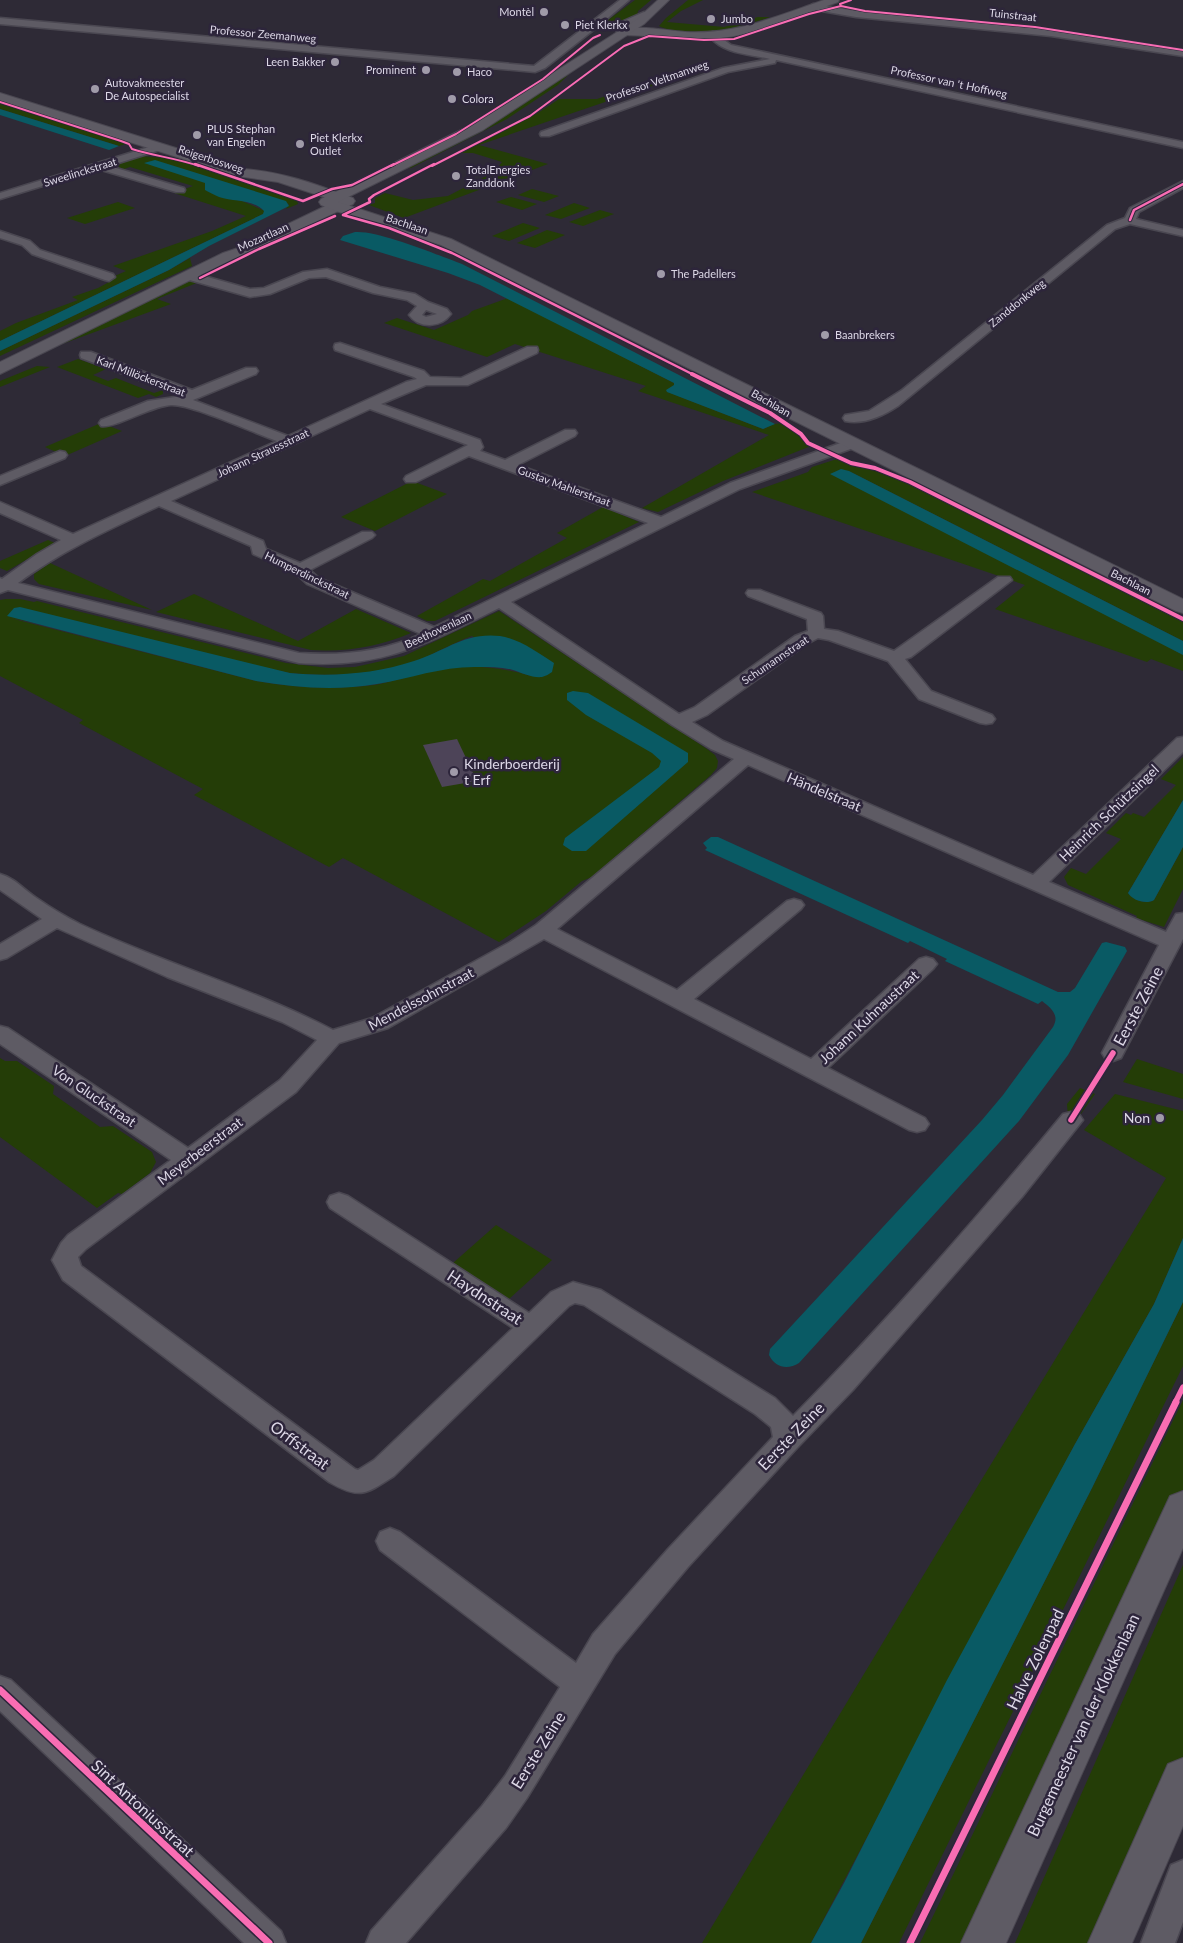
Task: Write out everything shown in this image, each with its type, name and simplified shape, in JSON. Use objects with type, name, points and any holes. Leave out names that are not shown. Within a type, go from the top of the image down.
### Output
[{"type":"main road","points":[[630,30],[664,0]]},
{"type":"main road","points":[[630,30],[713,35],[743,30],[834,0]]},
{"type":"main road","points":[[630,30],[675,6]]},
{"type":"main road","name":"Mozartlaan","points":[[0,369],[190,276],[228,256],[233,250],[258,236],[337,202],[508,121],[561,86],[622,40],[630,30]]},
{"type":"main road","name":"Reigerbosweg","points":[[0,97],[242,173],[246,176],[337,202]]},
{"type":"main road","name":"Bachlaan","points":[[337,202],[405,225],[446,242],[850,444],[1183,607]]},
{"type":"main road","name":"Burgemeester van der Klokkenlaan","points":[[983,1943],[1183,1507]]},
{"type":"main road","points":[[1110,1943],[1183,1778]]},
{"type":"street","points":[[591,27],[625,0]]},
{"type":"street","name":"Tuinstraat","points":[[813,7],[850,13],[1051,33],[1183,53]]},
{"type":"street","points":[[591,27],[620,26],[647,14]]},
{"type":"street","name":"Professor Zeemanweg","points":[[0,21],[524,69],[534,69],[542,66],[591,27]]},
{"type":"street","points":[[591,27],[630,30]]},
{"type":"street","name":"Professor van 't Hoffweg","points":[[713,35],[723,45],[1183,145]]},
{"type":"street","name":"Professor Veltmanweg","points":[[545,134],[726,70],[780,58]]},
{"type":"street","name":"Sweelinckstraat","points":[[0,196],[159,147]]},
{"type":"street","points":[[99,166],[180,190]]},
{"type":"street","points":[[8,184],[24,189]]},
{"type":"street","name":"Zanddonkweg","points":[[850,418],[864,418],[879,413],[907,393],[1111,227],[1130,220],[1134,210],[1183,184]]},
{"type":"street","points":[[1130,220],[1140,224],[1183,233]]},
{"type":"street","points":[[0,234],[26,243],[36,252],[109,277]]},
{"type":"street","points":[[190,276],[250,293],[266,291],[307,275],[327,273],[377,290],[411,297],[424,305]]},
{"type":"street","points":[[340,347],[419,374],[426,381]]},
{"type":"street","name":"Johann Straussstraat","points":[[2,585],[43,556],[73,540],[411,385],[426,381],[463,382],[532,350]]},
{"type":"street","name":"Karl Millöckerstraat","points":[[86,355],[289,441]]},
{"type":"street","points":[[106,423],[150,404],[188,398],[251,371]]},
{"type":"street","name":"Gustav Mahlerstraat","points":[[369,404],[475,442],[472,449],[506,465],[661,522]]},
{"type":"street","points":[[506,465],[570,433]]},
{"type":"street","name":"Beethovenlaan","points":[[2,585],[299,658],[333,660],[367,657],[389,653],[434,633],[764,474],[850,444]]},
{"type":"street","points":[[411,479],[472,449]]},
{"type":"street","points":[[0,480],[60,455]]},
{"type":"street","name":"Humperdinckstraat","points":[[159,501],[258,544],[259,552],[300,569],[313,581],[434,633]]},
{"type":"street","points":[[0,507],[73,540]]},
{"type":"street","points":[[300,569],[367,535]]},
{"type":"street","points":[[986,719],[925,695],[894,657],[906,653],[1004,580]]},
{"type":"street","points":[[754,593],[815,616],[816,633]]},
{"type":"street","name":"Händelstraat","points":[[499,601],[717,745],[1171,942]]},
{"type":"street","name":"Schumannstraat","points":[[678,721],[701,711],[801,640],[816,633],[832,635],[894,657]]},
{"type":"street","name":"Heinrich Schützsingel","points":[[1036,883],[1183,742]]},
{"type":"street","name":"Mendelssohnstraat","points":[[331,1038],[380,1023],[517,947],[543,930],[746,758]]},
{"type":"street","points":[[0,880],[56,919],[175,972],[290,1017],[331,1038]]},
{"type":"street","points":[[679,1000],[794,905]]},
{"type":"street","points":[[0,953],[56,919]]},
{"type":"street","name":"Eerste Zeine","points":[[1113,1053],[1183,919]]},
{"type":"street","name":"Johann Kuhnaustraat","points":[[543,930],[917,1124]]},
{"type":"street","name":"Johann Kuhnaustraat","points":[[813,1070],[926,964]]},
{"type":"street","name":"Von Gluckstraat","points":[[0,1033],[188,1160]]},
{"type":"street","name":"Meyerbeerstraat","points":[[64,1258],[77,1242],[288,1086],[331,1038]]},
{"type":"street","name":"Eerste Zeine","points":[[383,1943],[494,1816],[516,1787],[604,1644],[678,1558],[850,1375],[1013,1191],[1071,1120]]},
{"type":"street","name":"Haydnstraat","points":[[339,1202],[531,1327],[560,1299],[573,1292],[592,1297],[766,1406],[783,1422],[787,1440]]},
{"type":"street","name":"Orffstraat","points":[[64,1258],[66,1266],[72,1273],[339,1474],[350,1480],[361,1482],[384,1468],[531,1327]]},
{"type":"street","points":[[390,1541],[580,1684]]},
{"type":"street","name":"Sint Antoniusstraat","points":[[0,1690],[269,1943]]},
{"type":"street","points":[[1158,1943],[1183,1878]]},
{"type":"green space","points":[[635,0],[651,0],[638,11],[637,16],[622,24],[604,23]]},
{"type":"green space","points":[[688,0],[703,0],[681,11],[667,22],[724,27],[758,17],[770,17],[737,27],[705,32],[682,31],[659,26]]},
{"type":"green space","points":[[618,40],[569,74],[558,85],[507,119],[411,168],[407,168]]},
{"type":"green space","points":[[705,68],[479,145],[548,164],[404,218],[369,205],[375,203],[375,198],[385,193],[413,200],[448,196],[494,172],[502,162],[473,153],[462,153],[538,113],[559,99],[597,99],[677,72]]},
{"type":"green space","points":[[0,104],[126,144],[119,146],[0,109]]},
{"type":"green space","points":[[140,156],[176,159],[293,198],[297,200],[298,204],[286,209],[289,204],[205,183],[205,187],[230,199],[242,201],[265,211],[263,214],[0,341],[0,331],[16,323],[78,300],[72,297],[98,288],[111,281],[108,279],[126,271],[113,266],[212,231],[246,216],[174,193],[193,186],[130,167],[124,169],[116,166],[118,163]]},
{"type":"green space","points":[[532,189],[559,196],[544,202],[518,195]]},
{"type":"green space","points":[[511,197],[537,204],[522,210],[496,202]]},
{"type":"green space","points":[[118,202],[135,208],[85,224],[67,218]]},
{"type":"green space","points":[[574,203],[590,208],[561,219],[545,215]]},
{"type":"green space","points":[[600,210],[614,214],[583,226],[569,222]]},
{"type":"green space","points":[[523,223],[540,228],[509,241],[492,236]]},
{"type":"green space","points":[[547,230],[565,235],[535,248],[517,243]]},
{"type":"green space","points":[[190,258],[192,266],[0,356],[0,351],[169,270]]},
{"type":"green space","points":[[189,280],[199,282],[157,299],[171,304],[54,347]]},
{"type":"green space","points":[[508,298],[674,383],[668,392],[763,429],[774,424],[785,425],[811,446],[723,481],[658,512],[642,508],[769,435],[638,391],[646,386],[515,344],[487,357],[384,323],[397,318],[434,330],[468,315],[472,311]]},
{"type":"green space","points":[[78,359],[106,369],[93,375],[108,381],[116,378],[154,393],[163,390],[163,394],[156,397],[149,394],[138,398],[57,367]]},
{"type":"green space","points":[[37,366],[50,367],[0,387],[0,381]]},
{"type":"green space","points":[[101,423],[122,431],[65,456],[45,447]]},
{"type":"green space","points":[[837,459],[850,465],[871,469],[908,484],[1183,622],[1183,641],[845,469],[1183,655],[1183,671],[1151,659],[1147,662],[995,609],[1025,585],[752,492],[808,472],[812,467]]},
{"type":"green space","points":[[412,481],[447,494],[375,531],[341,517]]},
{"type":"green space","points":[[603,507],[639,522],[435,621],[427,621],[417,616],[483,579],[490,581],[567,538],[557,533]]},
{"type":"green space","points":[[48,540],[55,543],[7,571],[0,568],[0,561]]},
{"type":"green space","points":[[50,563],[152,610],[39,584],[34,579],[34,574]]},
{"type":"green space","points":[[194,594],[298,641],[356,609],[411,633],[387,642],[362,648],[311,650],[156,612]]},
{"type":"green space","points":[[20,599],[37,601],[286,663],[328,668],[355,667],[404,656],[499,611],[707,749],[715,755],[718,761],[717,768],[592,877],[582,881],[546,911],[499,942],[343,858],[329,867],[194,795],[203,789],[79,723],[83,720],[0,676],[0,600]],"holes":[[[10,618],[290,673],[338,675],[401,666],[472,636],[531,676],[494,668],[455,667],[430,671],[381,684],[359,687],[315,688],[286,685],[256,681]]]},
{"type":"green space","points":[[1183,757],[1183,800],[1128,893],[1140,901],[1154,900],[1183,847],[1183,889],[1164,927],[1136,918],[1137,916],[1068,885],[1064,877],[1071,868],[1086,874],[1121,839],[1106,833],[1126,813],[1131,815],[1133,813],[1144,817],[1176,785],[1161,779]]},
{"type":"green space","points":[[0,1058],[5,1061],[17,1061],[54,1086],[53,1094],[100,1127],[113,1126],[152,1152],[156,1162],[150,1173],[122,1194],[118,1193],[97,1208],[0,1137]]},
{"type":"green space","points":[[1137,1059],[1183,1074],[1183,1099],[1123,1082]]},
{"type":"green space","points":[[1080,1088],[1095,1094],[1076,1121],[1068,1118],[1067,1104]]},
{"type":"green space","points":[[1115,1094],[1183,1111],[1183,1238],[1154,1304],[1075,1444],[811,1943],[702,1943],[938,1551],[1166,1178],[1084,1130]]},
{"type":"green space","points":[[496,1225],[552,1260],[509,1299],[453,1263]]},
{"type":"green space","points":[[1183,1302],[1183,1366],[899,1943],[861,1943],[1092,1488]]},
{"type":"green space","points":[[1183,1400],[1183,1495],[976,1943],[920,1943]]},
{"type":"green space","points":[[1183,1565],[1183,1759],[1104,1943],[1015,1943]]},
{"type":"water","points":[[0,109],[119,146],[109,150],[0,115]]},
{"type":"water","points":[[155,160],[286,201],[289,206],[209,246],[169,270],[0,351],[0,341],[263,214],[264,211],[254,204],[225,199],[205,190],[205,183],[144,163]]},
{"type":"water","points":[[355,232],[365,232],[393,239],[462,264],[775,424],[763,429],[667,392],[666,390],[674,385],[674,383],[480,285],[448,273],[340,240],[343,236]]},
{"type":"water","points":[[841,469],[849,471],[1183,641],[1183,655],[830,474]]},
{"type":"water","points":[[20,607],[290,673],[322,675],[369,672],[414,661],[456,643],[487,636],[500,636],[515,640],[554,663],[552,672],[542,677],[531,676],[505,668],[466,667],[440,670],[390,682],[362,686],[316,688],[286,685],[256,681],[7,616],[14,608]]},
{"type":"water","points":[[573,691],[588,693],[688,753],[688,762],[586,851],[572,851],[563,845],[565,838],[659,767],[661,761],[652,753],[586,715],[567,700],[567,693]]},
{"type":"water","points":[[1183,800],[1183,847],[1154,900],[1143,902],[1136,900],[1128,893]]},
{"type":"water","points":[[711,837],[718,837],[1058,992],[1070,992],[1075,988],[1102,943],[1106,942],[1125,947],[1127,951],[1068,1055],[1019,1121],[799,1363],[791,1367],[775,1363],[769,1355],[770,1349],[982,1120],[1003,1095],[1053,1027],[1056,1019],[1054,1012],[1042,1001],[1038,1004],[945,961],[947,959],[910,941],[908,943],[705,850],[707,848],[703,843]]},
{"type":"water","points":[[1183,1238],[1183,1302],[1092,1488],[861,1943],[811,1943],[844,1883],[947,1680],[1075,1444],[1154,1304]]},
{"type":"building","name":"Kinderboerderij t Erf","points":[[457,739],[477,781],[442,787],[423,745]]},
{"type":"cycle path","points":[[343,215],[370,202],[369,199],[374,195],[530,116],[624,46],[649,36],[704,40],[734,39],[809,14],[841,6],[840,4],[851,0]]},
{"type":"cycle path","points":[[841,6],[865,11],[1035,27],[1183,50]]},
{"type":"cycle path","points":[[0,102],[121,141],[129,144],[132,149],[152,155],[173,157],[303,201],[332,189],[352,185],[456,134],[543,79],[593,38],[600,35]]},
{"type":"cycle path","points":[[1130,220],[1134,210],[1183,184]]},
{"type":"cycle path","points":[[343,215],[389,228],[452,253],[770,413],[801,434],[808,443],[851,463],[875,468],[910,482],[1183,619]]},
{"type":"cycle path","points":[[200,278],[259,249],[335,216]]},
{"type":"cycle path","points":[[1071,1120],[1113,1053]]},
{"type":"cycle path","name":"Halve Zolenpad","points":[[910,1943],[1183,1387]]},
{"type":"cycle path","points":[[0,1690],[269,1943]]},
{"type":"place","name":"Montèl","points":[[544,12]]},
{"type":"place","name":"Jumbo","points":[[711,19]]},
{"type":"place","name":"Piet Klerkx","points":[[565,25]]},
{"type":"place","name":"Leen Bakker","points":[[335,62]]},
{"type":"place","name":"Prominent","points":[[426,70]]},
{"type":"place","name":"Haco","points":[[457,72]]},
{"type":"place","name":"Autovakmeester De Autospecialist","points":[[95,89]]},
{"type":"place","name":"Colora","points":[[452,99]]},
{"type":"place","name":"PLUS Stephan van Engelen","points":[[197,135]]},
{"type":"place","name":"Piet Klerkx Outlet","points":[[300,144]]},
{"type":"place","name":"TotalEnergies Zanddonk","points":[[456,176]]},
{"type":"place","name":"The Padellers","points":[[661,274]]},
{"type":"place","name":"Baanbrekers","points":[[825,335]]},
{"type":"place","name":"Kinderboerderij t Erf","points":[[454,772]]},
{"type":"place","name":"Non","points":[[1160,1118]]}]
